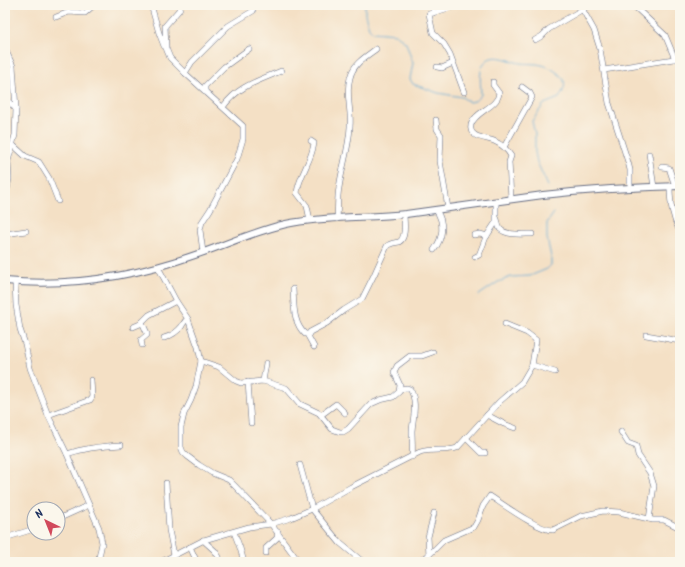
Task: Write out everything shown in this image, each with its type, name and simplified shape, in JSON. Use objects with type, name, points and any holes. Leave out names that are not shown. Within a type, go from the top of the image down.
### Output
[{"type":"main road","points":[[5,281],[52,283],[78,282],[114,277],[158,267],[286,224],[310,220],[404,214],[511,199],[630,188],[675,186]]},
{"type":"street","points":[[56,17],[69,12],[85,13],[94,5]]},
{"type":"street","points":[[151,5],[159,33],[170,58],[243,126],[243,139],[238,159],[202,222],[200,239],[203,252]]},
{"type":"street","points":[[166,48],[165,26],[179,10],[181,5]]},
{"type":"street","points":[[433,5],[433,13]]},
{"type":"street","points":[[459,5],[429,14],[433,33],[446,48],[464,92]]},
{"type":"street","points":[[535,40],[581,7],[590,5]]},
{"type":"street","points":[[604,70],[677,59],[665,35],[633,5]]},
{"type":"street","points":[[581,7],[594,30],[600,49],[609,103],[630,170],[630,188]]},
{"type":"street","points":[[185,73],[192,62],[228,26],[253,11]]},
{"type":"street","points":[[5,49],[13,66],[16,109],[15,135],[8,160],[9,180],[5,200]]},
{"type":"street","points":[[205,92],[206,85],[217,74],[249,49]]},
{"type":"street","points":[[337,218],[338,188],[349,141],[351,115],[347,91],[350,77],[362,59],[376,49]]},
{"type":"street","points":[[437,67],[442,68],[453,63]]},
{"type":"street","points":[[223,107],[237,92],[246,86],[281,71]]},
{"type":"street","points":[[493,82],[499,96],[474,120],[471,125],[471,129],[473,134],[494,141],[504,147],[511,156],[509,162],[511,199]]},
{"type":"street","points":[[504,147],[532,97],[530,93],[522,87]]},
{"type":"street","points":[[5,100],[16,109]]},
{"type":"street","points":[[436,120],[436,129],[442,135],[440,161],[448,208]]},
{"type":"street","points":[[310,141],[314,143],[313,148],[302,175],[297,193],[307,206],[310,220]]},
{"type":"street","points":[[5,146],[12,146],[25,156],[39,162],[49,178],[58,201]]},
{"type":"street","points":[[649,154],[654,187]]},
{"type":"street","points":[[662,167],[669,168],[675,186],[670,203],[673,217],[680,232]]},
{"type":"street","points":[[496,201],[498,225],[502,230],[510,233],[532,234]]},
{"type":"street","points":[[434,250],[440,240],[442,231],[440,217],[436,210]]},
{"type":"street","points":[[308,334],[332,320],[344,310],[362,299],[387,246],[399,241],[402,238],[404,230],[404,214]]},
{"type":"street","points":[[475,257],[480,253],[487,236],[496,222],[497,217]]},
{"type":"street","points":[[5,234],[26,231]]},
{"type":"street","points":[[474,235],[480,234],[487,236]]},
{"type":"street","points":[[158,267],[176,301],[188,319],[198,347],[201,361],[196,386],[184,414],[181,427],[181,446],[183,452],[212,473],[229,480],[278,532],[299,562]]},
{"type":"street","points":[[15,282],[16,305],[20,329],[30,368],[48,415],[90,505],[101,535],[102,543],[98,562]]},
{"type":"street","points":[[293,289],[295,317],[302,331],[308,334],[314,347]]},
{"type":"street","points":[[133,327],[142,322],[149,315],[176,301]]},
{"type":"street","points":[[164,338],[173,334],[181,326],[184,320],[188,319]]},
{"type":"street","points":[[142,322],[147,333],[147,335],[141,340],[142,345]]},
{"type":"street","points":[[161,562],[203,540],[249,527],[271,524],[291,518],[312,509],[351,487],[425,450],[457,448],[499,402],[522,382],[532,365],[536,340],[527,333],[505,324]]},
{"type":"street","points":[[646,335],[680,341]]},
{"type":"street","points":[[201,361],[219,366],[236,381],[241,383],[263,381],[286,388],[300,404],[321,415],[332,429],[343,432],[348,429],[371,404],[393,397],[399,392],[399,382],[394,372],[397,366],[410,356],[422,356],[432,352]]},
{"type":"street","points":[[263,381],[266,363]]},
{"type":"street","points":[[532,365],[554,372]]},
{"type":"street","points":[[48,415],[90,400],[92,397],[91,380]]},
{"type":"street","points":[[248,382],[251,423]]},
{"type":"street","points":[[400,389],[410,389],[413,397],[415,412],[412,428],[412,457]]},
{"type":"street","points":[[321,415],[336,404],[345,413]]},
{"type":"street","points":[[487,415],[515,428]]},
{"type":"street","points":[[621,432],[628,443],[636,446],[638,455],[652,477],[654,486],[649,519]]},
{"type":"street","points":[[466,438],[481,453],[486,453]]},
{"type":"street","points":[[67,454],[96,447],[121,445]]},
{"type":"street","points":[[300,465],[312,509],[342,545],[363,562]]},
{"type":"street","points":[[166,483],[169,530],[174,555]]},
{"type":"street","points":[[419,562],[429,555],[444,540],[474,526],[483,506],[490,496],[548,530],[553,530],[581,516],[603,511],[619,512],[649,519],[664,520],[680,528]]},
{"type":"street","points":[[66,516],[90,505]]},
{"type":"street","points":[[429,555],[428,537],[434,513]]},
{"type":"street","points":[[5,538],[26,531]]},
{"type":"street","points":[[234,532],[244,562]]},
{"type":"street","points":[[266,554],[266,548],[277,538],[278,532]]},
{"type":"street","points":[[203,540],[216,552],[219,557]]},
{"type":"street","points":[[190,547],[197,562]]},
{"type":"waterway","points":[[295,5],[301,5]]},
{"type":"waterway","points":[[365,5],[365,14],[369,28],[373,32],[396,34],[406,43],[413,63],[410,79],[413,84],[438,93],[462,97],[469,102],[475,101],[481,95],[481,69],[485,62],[489,59],[497,57],[520,63],[545,66],[561,76],[563,78],[564,85],[559,98],[544,104],[532,121],[535,134],[535,152],[537,162],[548,186]]},
{"type":"waterway","points":[[479,295],[498,282],[511,277],[530,276],[547,269],[551,265],[547,238],[547,223],[554,213]]}]
